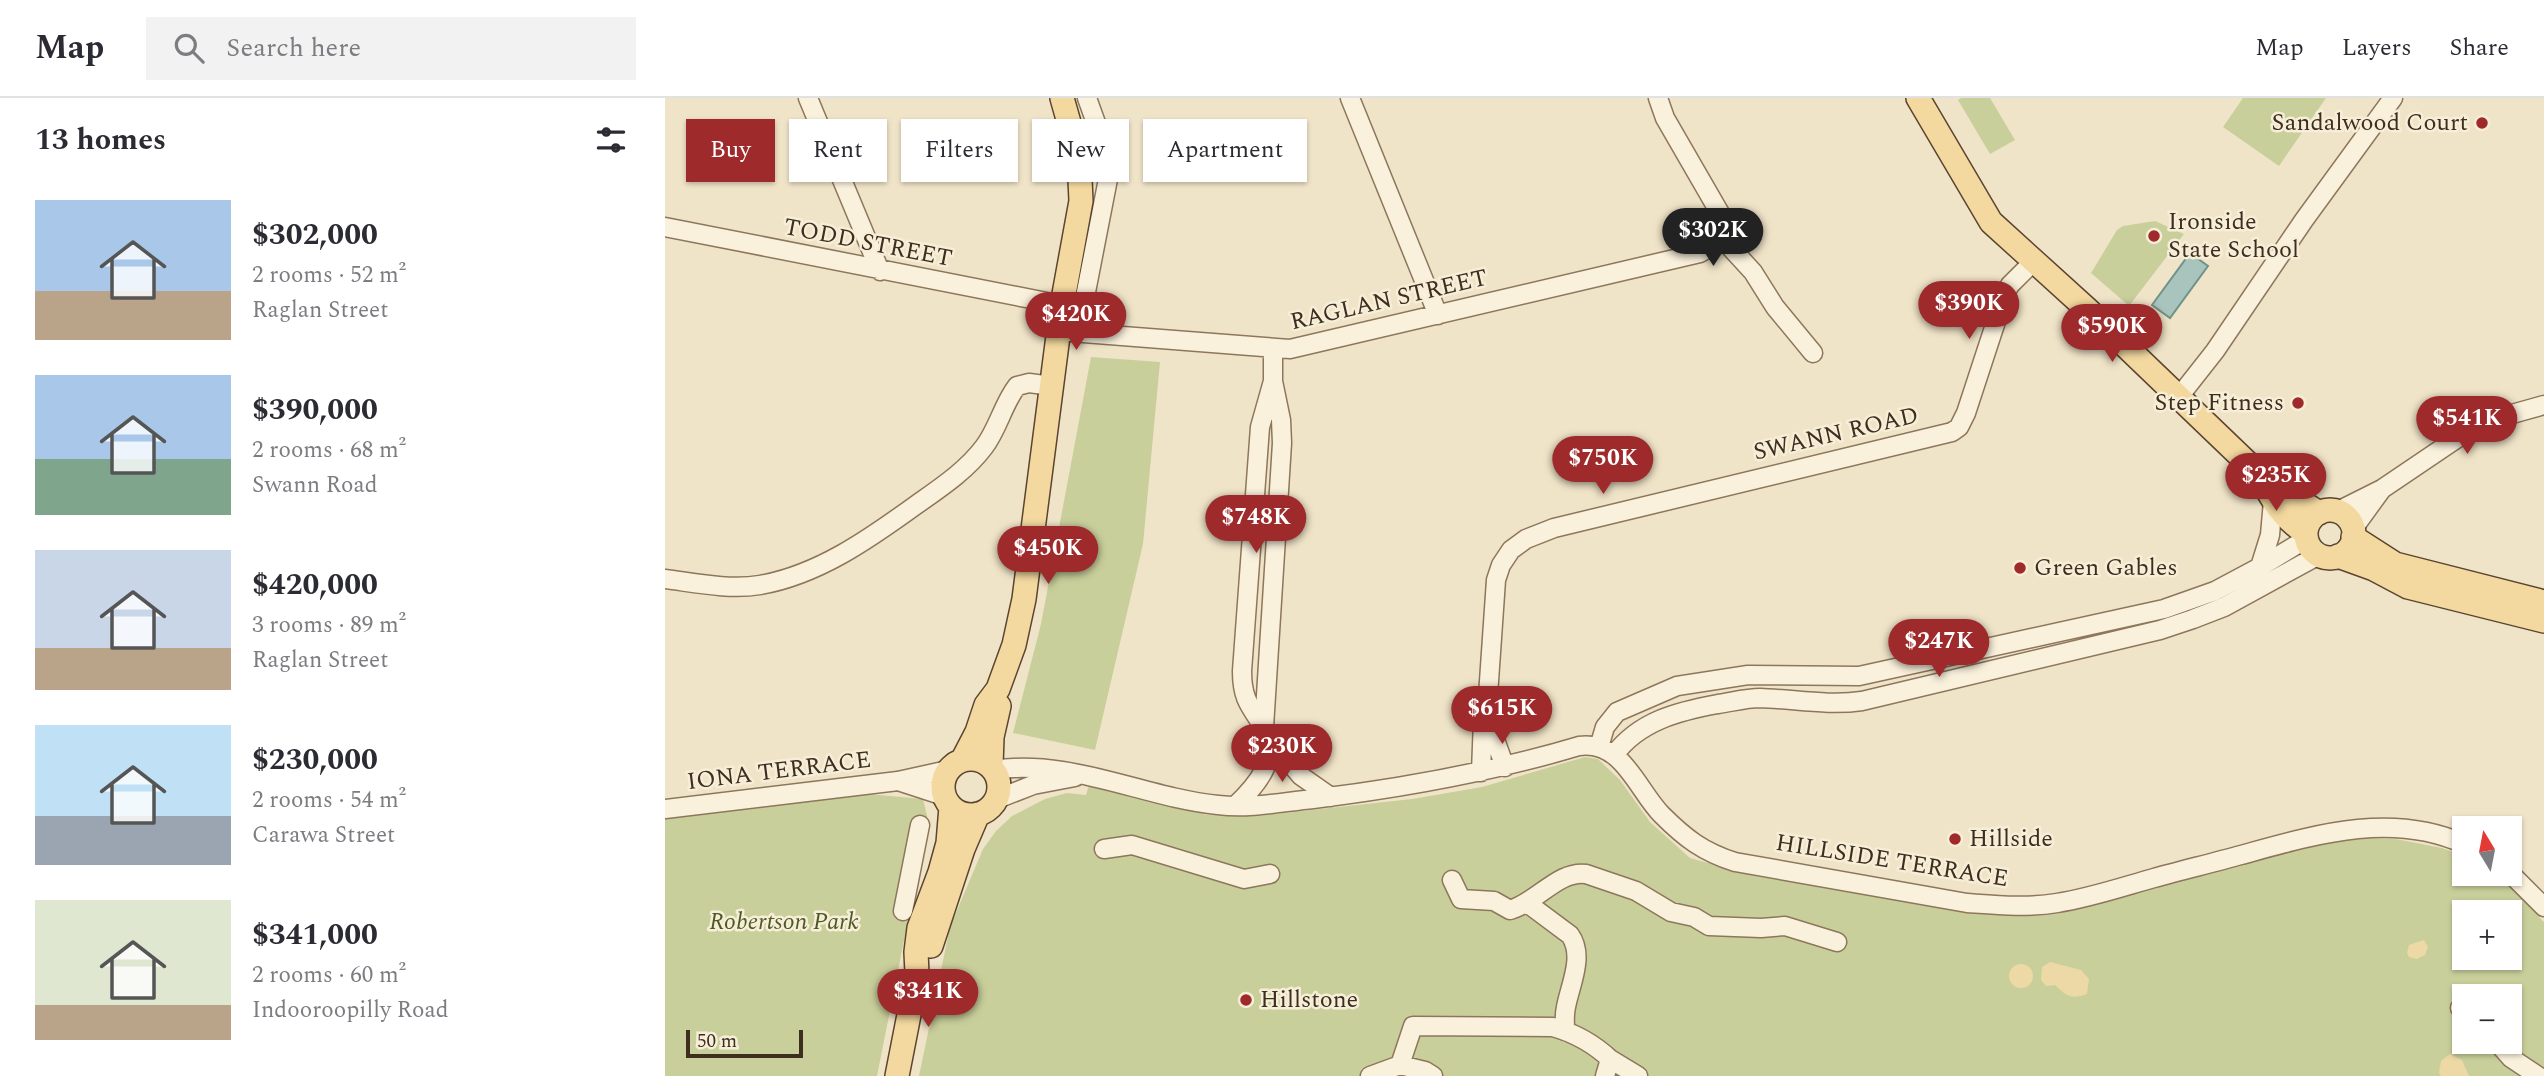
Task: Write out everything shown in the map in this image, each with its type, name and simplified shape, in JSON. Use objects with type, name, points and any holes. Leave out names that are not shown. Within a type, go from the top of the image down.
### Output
[{"type":"main road","points":[[897,1076],[917,974],[929,953],[948,843],[944,778],[956,765],[977,732],[986,705],[998,689],[1023,610],[1052,386],[1068,332],[1062,305],[1081,190],[1080,158],[1062,98]]},
{"type":"main road","points":[[1918,98],[1991,222],[2095,316],[2261,476],[2341,522],[2395,564],[2544,602]]},
{"type":"main road","points":[[2261,476],[2273,501],[2294,525],[2318,546],[2374,569],[2408,587],[2544,621]]},
{"type":"main road","points":[[2318,546],[2309,521],[2341,522]]},
{"type":"main road","points":[[2318,546],[2348,548],[2341,522]]},
{"type":"main road","points":[[947,802],[969,815],[986,811],[996,799],[999,784],[992,768],[992,737],[999,707],[998,689]]},
{"type":"main road","points":[[956,765],[982,761],[992,768]]},
{"type":"main road","points":[[940,891],[978,814]]},
{"type":"street","points":[[808,98],[880,271]]},
{"type":"street","points":[[1068,332],[1108,179],[1105,148],[1087,98]]},
{"type":"street","points":[[1350,98],[1438,315]]},
{"type":"street","points":[[1645,98],[1665,118]]},
{"type":"street","points":[[1658,98],[1665,118],[1716,205],[1722,225],[1720,236],[1752,272],[1775,307],[1813,354]]},
{"type":"street","points":[[2178,398],[2215,351],[2304,220],[2393,98]]},
{"type":"street","name":"TODD STREET","points":[[665,227],[1062,305]]},
{"type":"street","name":"RAGLAN STREET","points":[[1068,332],[1295,349],[1700,253],[1712,246],[1720,236]]},
{"type":"street","name":"SWANN ROAD","points":[[1482,772],[1482,725],[1487,710],[1495,586],[1503,561],[1516,546],[1533,535],[1555,528],[1952,432],[1959,427],[1966,413],[2005,294],[2010,285],[2034,261]]},
{"type":"street","points":[[1235,806],[1263,775],[1268,760],[1265,732],[1282,443],[1281,420],[1273,381],[1273,348]]},
{"type":"street","points":[[1273,381],[1260,427],[1242,671],[1243,690],[1265,732],[1301,776],[1331,797]]},
{"type":"street","points":[[665,579],[728,587],[761,585],[798,573],[852,549],[943,486],[971,462],[988,441],[1017,386],[1029,383],[1052,386]]},
{"type":"street","points":[[2341,522],[2382,489],[2459,438],[2494,419],[2544,405]]},
{"type":"street","points":[[2260,567],[2270,535],[2273,501]]},
{"type":"street","points":[[1606,751],[1605,727],[1617,712],[1681,685],[1748,675],[1836,677],[1877,673],[2164,609],[2215,591],[2260,567],[2318,546]]},
{"type":"street","points":[[992,768],[1048,767],[1197,802],[1235,806],[1331,797],[1482,772],[1579,746],[1606,751],[1652,723],[1684,711],[1753,699],[1836,703],[1862,701],[2160,630],[2224,607],[2318,546]]},
{"type":"street","name":"SWANN ROAD","points":[[1487,710],[1505,767]]},
{"type":"street","name":"HILLSIDE TERRACE","points":[[1606,751],[1644,789],[1661,813],[1711,855],[1735,862],[1967,903],[2010,906],[2054,903],[2094,895],[2312,835],[2354,828],[2389,827],[2424,831],[2452,840]]},
{"type":"street","name":"IONA TERRACE","points":[[665,809],[898,781],[956,765]]},
{"type":"street","points":[[996,799],[1033,785],[1082,775]]},
{"type":"street","name":"IONA TERRACE","points":[[898,781],[947,802]]},
{"type":"street","points":[[903,911],[921,825]]},
{"type":"street","points":[[1104,849],[1132,845],[1244,879],[1270,874]]},
{"type":"street","points":[[1451,880],[1461,899],[1494,901],[1510,910],[1528,903],[1563,877],[1578,872],[1636,891],[1671,912],[1695,917],[1709,926],[1785,926],[1837,942]]},
{"type":"street","points":[[910,882],[940,891]]},
{"type":"street","points":[[2522,886],[2544,907]]},
{"type":"street","points":[[1528,903],[1574,940],[1576,953],[1571,994],[1565,1010],[1565,1031]]},
{"type":"street","points":[[1400,1065],[1413,1026],[1553,1027],[1601,1050],[1607,1068],[1638,1076]]},
{"type":"street","points":[[2507,1054],[2537,1076]]},
{"type":"street","points":[[1370,1076],[1400,1065],[1425,1071],[1433,1076]]},
{"type":"green space","points":[[1990,98],[2015,140],[1990,154],[1958,100]]},
{"type":"green space","points":[[2243,98],[2326,98],[2279,166],[2223,127]]},
{"type":"green space","points":[[2155,221],[2184,234],[2129,306],[2091,273],[2117,230],[2123,226]]},
{"type":"green space","points":[[1091,357],[1160,362],[1143,544],[1095,750],[1013,733],[1041,624]]},
{"type":"green space","points":[[1585,757],[1598,759],[1620,780],[1650,822],[1690,858],[1755,876],[1996,915],[2050,913],[2110,901],[2322,843],[2360,838],[2396,839],[2442,848],[2452,852],[2452,886],[2509,886],[2544,922],[2544,1076],[919,1076],[950,927],[983,849],[996,831],[1012,816],[1045,799],[1067,793],[1086,795],[1090,782],[1208,815],[1257,816],[1412,799],[1482,787]]},
{"type":"green space","name":"Robertson Park","points":[[858,793],[923,799],[928,820],[877,1076],[665,1076],[665,818]]},
{"type":"sand","points":[[2424,940],[2428,947],[2425,955],[2417,959],[2409,957],[2409,945]]},
{"type":"sand","points":[[2050,962],[2081,970],[2089,979],[2087,994],[2073,997],[2055,985],[2046,986],[2041,980],[2042,967]]},
{"type":"sand","points":[[2021,964],[2030,967],[2033,976],[2030,985],[2021,988],[2012,985],[2009,976],[2012,967]]},
{"type":"sand","points":[[2450,1054],[2462,1060],[2469,1076],[2441,1076],[2441,1061]]},
{"type":"water","points":[[2190,253],[2208,266],[2170,318],[2152,305]]},
{"type":"place","name":"Sandalwood Court","points":[[2482,123]]},
{"type":"place","name":"Ironside State School","points":[[2154,236]]},
{"type":"place","name":"Step Fitness","points":[[2298,403]]},
{"type":"place","name":"Green Gables","points":[[2020,568]]},
{"type":"place","name":"Hillside","points":[[1955,839]]},
{"type":"place","name":"Hillstone","points":[[1246,1000]]}]
